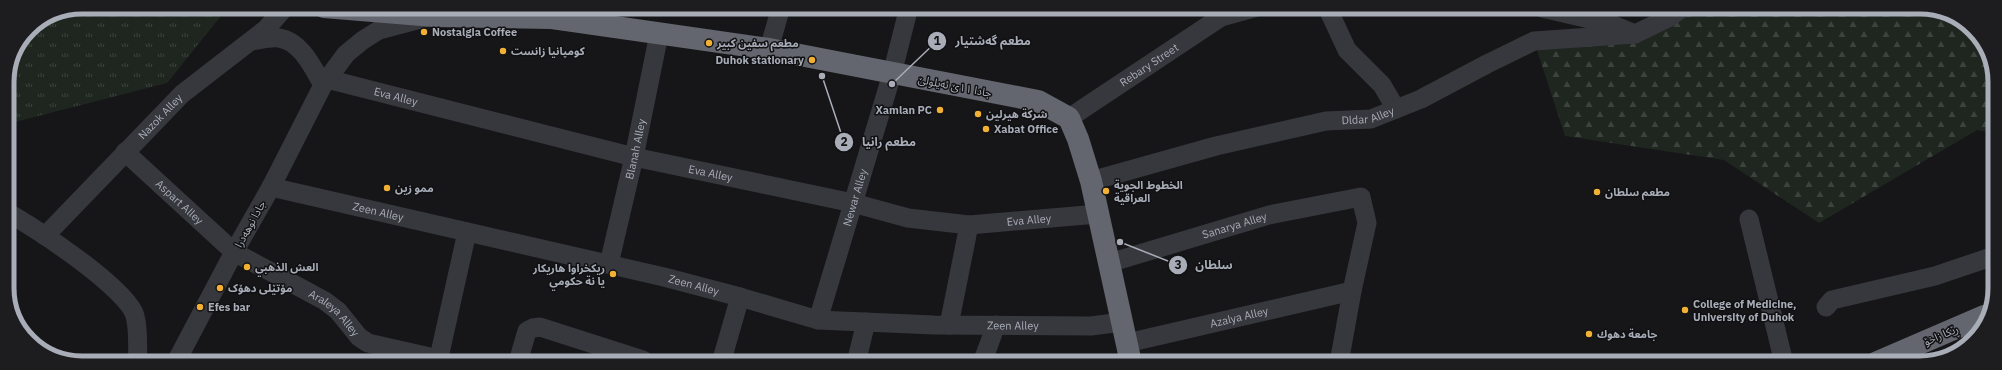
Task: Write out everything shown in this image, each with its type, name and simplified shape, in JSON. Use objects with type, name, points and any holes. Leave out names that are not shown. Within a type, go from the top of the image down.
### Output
[{"type":"highway","name":"جادا ١١ێ ئه‌یلولێ","points":[[410,14],[434,16],[475,14]]},
{"type":"highway","name":"جادا ١١ێ ئه‌یلولێ","points":[[556,14],[660,34],[769,49],[892,74],[1038,101],[1069,118]]},
{"type":"highway","points":[[1069,118],[1078,139],[1091,181],[1129,353]]},
{"type":"highway","name":"ڕێکا زاخۆ","points":[[1891,356],[1981,317]]},
{"type":"street","name":"Nazok Alley","points":[[45,236],[182,94],[266,29],[278,14]]},
{"type":"street","points":[[769,49],[779,14]]},
{"type":"street","name":"Newar Alley","points":[[818,320],[892,74],[907,14]]},
{"type":"street","name":"Rebary Street","points":[[1069,118],[1220,14]]},
{"type":"street","points":[[1330,14],[1347,50],[1382,86],[1396,109]]},
{"type":"street","points":[[1568,14],[1611,24],[1635,34],[1674,14]]},
{"type":"street","name":"جادا نوهەدرا","points":[[185,356],[234,252],[271,187],[325,82],[346,54],[379,30],[434,16]]},
{"type":"street","name":"Blanah Alley","points":[[609,264],[634,157],[660,34]]},
{"type":"street","name":"Dldar Alley","points":[[1091,181],[1216,146],[1326,121],[1371,119],[1421,99],[1534,41],[1635,34]]},
{"type":"street","points":[[251,41],[280,38],[294,46],[306,57],[325,82]]},
{"type":"street","name":"Eva Alley","points":[[325,82],[634,157],[854,204],[908,218],[969,225],[1098,214]]},
{"type":"street","name":"Aspart Alley","points":[[125,152],[234,252]]},
{"type":"street","name":"Zeen Alley","points":[[271,187],[609,264],[740,297],[818,320],[949,325],[1091,326],[1122,322]]},
{"type":"street","name":"Sanarya Alley","points":[[1109,263],[1269,215],[1361,197],[1367,223],[1352,291]]},
{"type":"street","points":[[14,216],[25,222],[86,265],[130,304],[135,316],[138,356]]},
{"type":"street","points":[[1748,219],[1782,356]]},
{"type":"street","points":[[949,325],[969,225]]},
{"type":"street","points":[[439,356],[467,232]]},
{"type":"street","name":"Araleya Alley","points":[[234,252],[325,301],[338,311],[359,337],[368,343],[419,356]]},
{"type":"street","points":[[1826,307],[1832,300],[1935,276],[1988,258]]},
{"type":"street","points":[[1340,356],[1352,291]]},
{"type":"street","name":"Azalya Alley","points":[[1129,353],[1352,291]]},
{"type":"street","points":[[723,356],[740,297]]},
{"type":"street","points":[[858,356],[866,322]]},
{"type":"street","points":[[985,356],[996,325]]},
{"type":"street","points":[[520,356],[527,331],[540,327],[631,356]]},
{"type":"green space","points":[[223,14],[167,83],[14,122],[14,82],[15,69],[19,56],[34,34],[56,19],[69,15]]},
{"type":"green space","points":[[1671,14],[1920,14],[1937,16],[1954,23],[1965,31],[1974,41],[1983,56],[1987,69],[1988,82],[1988,132],[1977,130],[1819,223],[1724,160],[1565,136],[1534,41],[1635,34]]},
{"type":"place","name":"Nostalgia Coffee","points":[[424,32]]},
{"type":"place","name":"مطعم سفين كبير","points":[[709,43]]},
{"type":"place","name":"كومپانيا زانست","points":[[503,51]]},
{"type":"place","name":"Duhok stationary","points":[[812,60]]},
{"type":"place","name":"مطعم رانيا","points":[[822,76]]},
{"type":"place","name":"مطعم گەشتیار","points":[[892,84]]},
{"type":"place","name":"Xamlan PC","points":[[940,110]]},
{"type":"place","name":"شركة هيرلين","points":[[978,114]]},
{"type":"place","name":"Xabat Office","points":[[986,129]]},
{"type":"place","name":"ممو زين","points":[[387,188]]},
{"type":"place","name":"الخطوط الجوية العراقية","points":[[1106,191]]},
{"type":"place","name":"مطعم سلطان","points":[[1597,192]]},
{"type":"place","name":"سلطان","points":[[1120,242]]},
{"type":"place","name":"العش الذهبي","points":[[247,267]]},
{"type":"place","name":"ريكخراوا هاريكار يا نة حكومي","points":[[613,274]]},
{"type":"place","name":"مۆتێلی دهۆک","points":[[220,288]]},
{"type":"place","name":"Efes bar","points":[[200,307]]},
{"type":"place","name":"College of Medicine, University of Duhok","points":[[1685,310]]},
{"type":"place","name":"جامعة دهوك","points":[[1589,334]]}]
